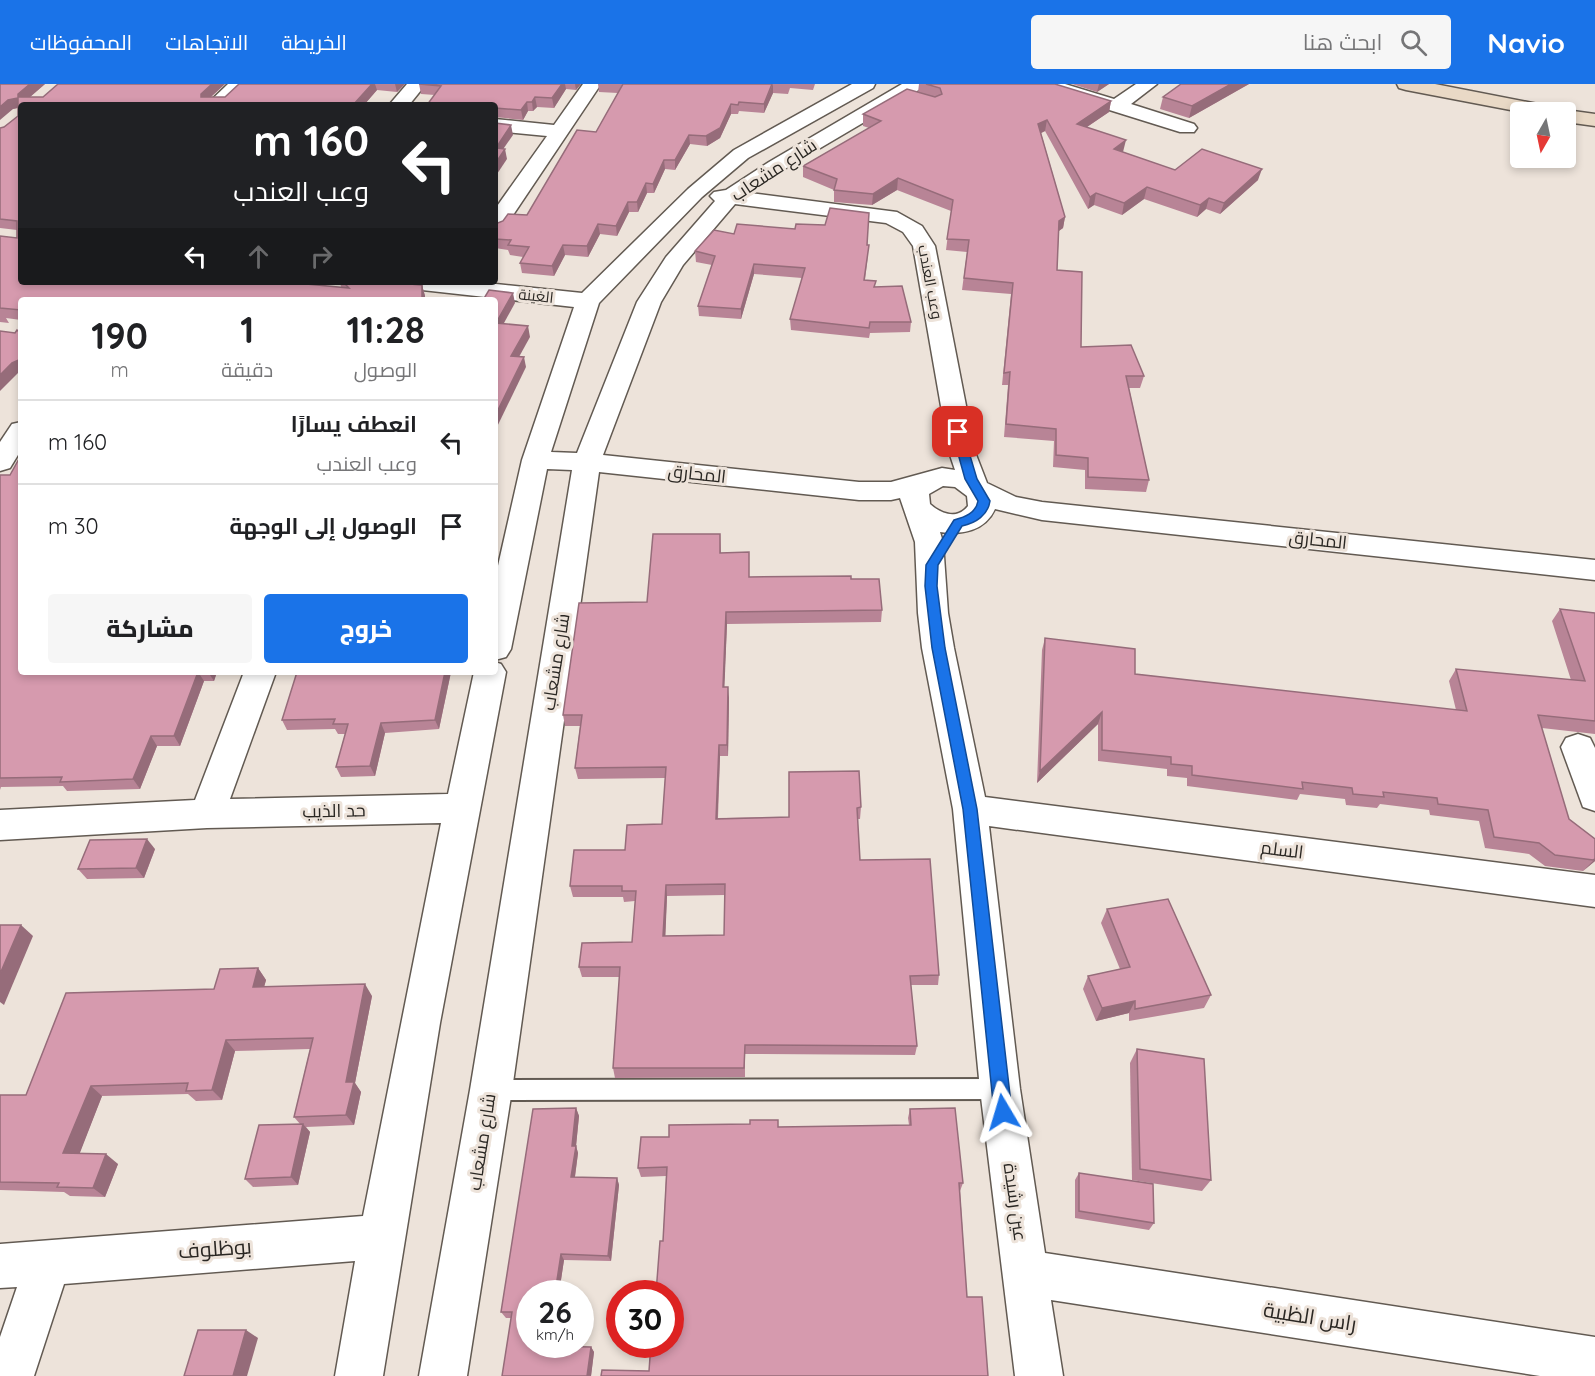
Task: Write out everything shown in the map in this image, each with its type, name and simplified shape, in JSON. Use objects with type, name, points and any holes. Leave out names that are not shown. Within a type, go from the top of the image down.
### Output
[{"type":"street","points":[[219,102],[239,84]]},
{"type":"street","points":[[402,102],[417,84]]},
{"type":"street","points":[[498,221],[592,84]]},
{"type":"street","name":"شارع مشعاب","points":[[498,636],[535,460],[588,302],[695,193],[741,154],[866,84]]},
{"type":"street","points":[[1046,84],[1187,128]]},
{"type":"street","points":[[1116,106],[1148,84]]},
{"type":"street","points":[[1406,84],[1510,105]]},
{"type":"street","name":"شارع مشعاب","points":[[443,1376],[491,1090],[587,462],[649,302],[674,262],[730,197],[776,166],[909,91]]},
{"type":"street","points":[[1576,117],[1595,120]]},
{"type":"street","points":[[498,125],[559,131]]},
{"type":"street","name":"وعب العندب","points":[[695,193],[889,217],[906,223],[919,233],[924,246],[972,503]]},
{"type":"street","name":"الغينة","points":[[461,285],[588,302]]},
{"type":"street","points":[[0,462],[18,435]]},
{"type":"street","points":[[922,495],[951,471],[962,452]]},
{"type":"street","name":"المحارق","points":[[535,460],[587,462],[859,491],[922,495]]},
{"type":"street","points":[[922,495],[954,478],[972,503]]},
{"type":"street","points":[[922,495],[930,519],[944,523],[972,503]]},
{"type":"street","name":"عين رشيدة","points":[[922,495],[932,565],[931,586],[938,648],[970,809],[1000,1089],[1039,1376]]},
{"type":"street","points":[[932,565],[972,503]]},
{"type":"street","name":"المحارق","points":[[972,503],[1595,570]]},
{"type":"street","points":[[207,814],[259,675]]},
{"type":"street","points":[[359,1376],[381,1237],[489,675]]},
{"type":"street","points":[[1578,747],[1595,797]]},
{"type":"street","name":"حد الذيب","points":[[0,825],[207,814],[462,808]]},
{"type":"street","name":"السلم","points":[[970,809],[1595,891]]},
{"type":"street","name":"بوظلوف","points":[[0,1266],[381,1237]]},
{"type":"street","points":[[10,1376],[49,1261]]},
{"type":"street","name":"راس الظبية","points":[[1025,1273],[1595,1361]]},
{"type":"lane","points":[[491,1090],[1000,1089]]},
{"type":"building","points":[[0,84],[30,84],[18,94],[18,97],[43,97],[58,84],[212,84],[201,94],[201,97],[225,97],[239,84],[372,84],[356,102],[18,102],[18,98],[8,100],[0,107]]},
{"type":"building","points":[[419,84],[562,84],[552,98],[535,97],[521,110],[498,108],[498,102],[429,102],[441,86]]},
{"type":"building","points":[[623,84],[772,84],[764,104],[739,102],[738,105],[731,104],[720,128],[706,136],[689,135],[675,160],[664,160],[653,184],[646,183],[637,202],[628,202],[616,226],[598,224],[587,246],[563,245],[552,266],[520,263],[529,247],[508,245],[511,240],[498,239],[498,223],[503,221],[508,214],[527,215],[577,130],[596,132]]},
{"type":"building","points":[[926,84],[1055,84],[1111,101],[1077,124],[1126,140],[1114,149],[1175,170],[1202,149],[1262,169],[1224,203],[1209,198],[1200,205],[1147,187],[1124,203],[1096,193],[1090,197],[1047,120],[1038,124],[1065,217],[1059,221],[1057,270],[1082,272],[1081,347],[1131,345],[1144,376],[1126,376],[1149,480],[1088,477],[1088,458],[1056,455],[1056,429],[1006,424],[1010,372],[1004,373],[1013,283],[964,278],[969,240],[947,239],[953,200],[898,178],[873,194],[834,190],[837,179],[803,166],[881,121],[863,114],[907,89],[935,97],[942,94],[940,88]]},
{"type":"building","points":[[1181,84],[1231,84],[1192,106],[1163,97]]},
{"type":"building","points":[[18,116],[18,285],[317,285],[349,288],[346,285],[422,285],[422,297],[18,297],[18,310],[0,308],[0,236],[17,238],[17,221],[0,219],[0,128]]},
{"type":"building","points":[[498,123],[511,125],[498,145]]},
{"type":"building","points":[[498,148],[505,149],[498,160]]},
{"type":"building","points":[[830,208],[869,213],[867,245],[869,245],[864,280],[876,281],[874,287],[902,286],[911,322],[870,322],[869,328],[790,319],[805,268],[754,264],[741,309],[698,306],[715,256],[695,251],[714,230],[734,234],[737,224],[795,229],[796,224],[825,225]]},
{"type":"building","points":[[489,290],[513,293],[498,319],[498,297],[485,297]]},
{"type":"building","points":[[498,323],[528,326],[511,356],[524,357],[498,410]]},
{"type":"building","points":[[0,331],[15,333],[18,331],[18,360],[0,375]]},
{"type":"building","points":[[18,461],[18,675],[197,675],[174,736],[151,736],[133,779],[60,782],[62,777],[0,778],[0,475],[10,475]]},
{"type":"building","points":[[653,534],[720,534],[720,553],[749,552],[749,577],[851,576],[851,579],[879,579],[882,610],[726,612],[723,687],[728,687],[727,745],[719,745],[716,819],[789,817],[789,772],[859,771],[861,807],[857,808],[860,860],[930,859],[939,975],[910,976],[917,1046],[745,1045],[744,1068],[613,1068],[620,967],[579,967],[582,943],[632,942],[636,891],[622,891],[622,886],[570,886],[574,850],[625,850],[627,825],[662,824],[666,767],[575,768],[582,715],[563,715],[579,603],[647,602]],"holes":[[[725,884],[724,935],[663,936],[666,885]]]},
{"type":"building","points":[[1560,609],[1595,613],[1595,721],[1538,715],[1569,819],[1595,839],[1595,859],[1593,860],[1555,855],[1539,843],[1494,837],[1488,810],[1438,804],[1437,798],[1383,792],[1384,797],[1353,794],[1352,788],[1302,782],[1303,789],[1192,775],[1192,766],[1171,764],[1171,757],[1102,750],[1102,712],[1040,771],[1045,638],[1135,649],[1135,674],[1467,711],[1456,669],[1585,681]]},
{"type":"building","points":[[296,675],[444,675],[435,720],[381,723],[370,766],[336,767],[348,724],[333,724],[335,719],[282,720]]},
{"type":"building","points":[[147,839],[136,868],[78,869],[90,840]]},
{"type":"building","points":[[1168,899],[1211,995],[1135,1009],[1135,1001],[1102,1008],[1088,976],[1130,967],[1107,909]]},
{"type":"building","points":[[0,925],[21,925],[0,974]]},
{"type":"building","points":[[258,968],[253,987],[365,984],[346,1082],[354,1082],[346,1115],[294,1117],[313,1038],[226,1040],[212,1090],[186,1091],[188,1083],[91,1086],[63,1153],[106,1154],[93,1188],[57,1187],[59,1183],[0,1182],[0,1095],[26,1095],[66,993],[214,989],[220,969]]},
{"type":"building","points":[[1137,1049],[1204,1059],[1211,1180],[1140,1169]]},
{"type":"building","points":[[576,1108],[572,1146],[576,1146],[571,1177],[617,1178],[608,1256],[561,1254],[557,1280],[516,1280],[516,1358],[589,1358],[587,1376],[502,1376],[512,1312],[501,1312],[533,1109]]},
{"type":"building","points":[[955,1108],[963,1183],[959,1183],[967,1297],[982,1297],[988,1376],[601,1376],[602,1370],[649,1371],[650,1358],[684,1358],[684,1280],[657,1280],[660,1241],[663,1241],[667,1167],[638,1168],[641,1137],[669,1137],[669,1125],[750,1124],[750,1120],[778,1120],[778,1127],[911,1125],[910,1109]]},
{"type":"building","points":[[303,1124],[291,1177],[245,1179],[259,1125]]},
{"type":"building","points":[[1079,1173],[1153,1184],[1154,1223],[1079,1211]]},
{"type":"building","points":[[198,1330],[246,1330],[233,1376],[184,1376]]},
{"type":"route","points":[[958,432],[971,479],[984,501],[983,508],[978,515],[958,523],[935,557],[932,565],[931,586],[938,648],[970,809],[1003,1112]]}]
